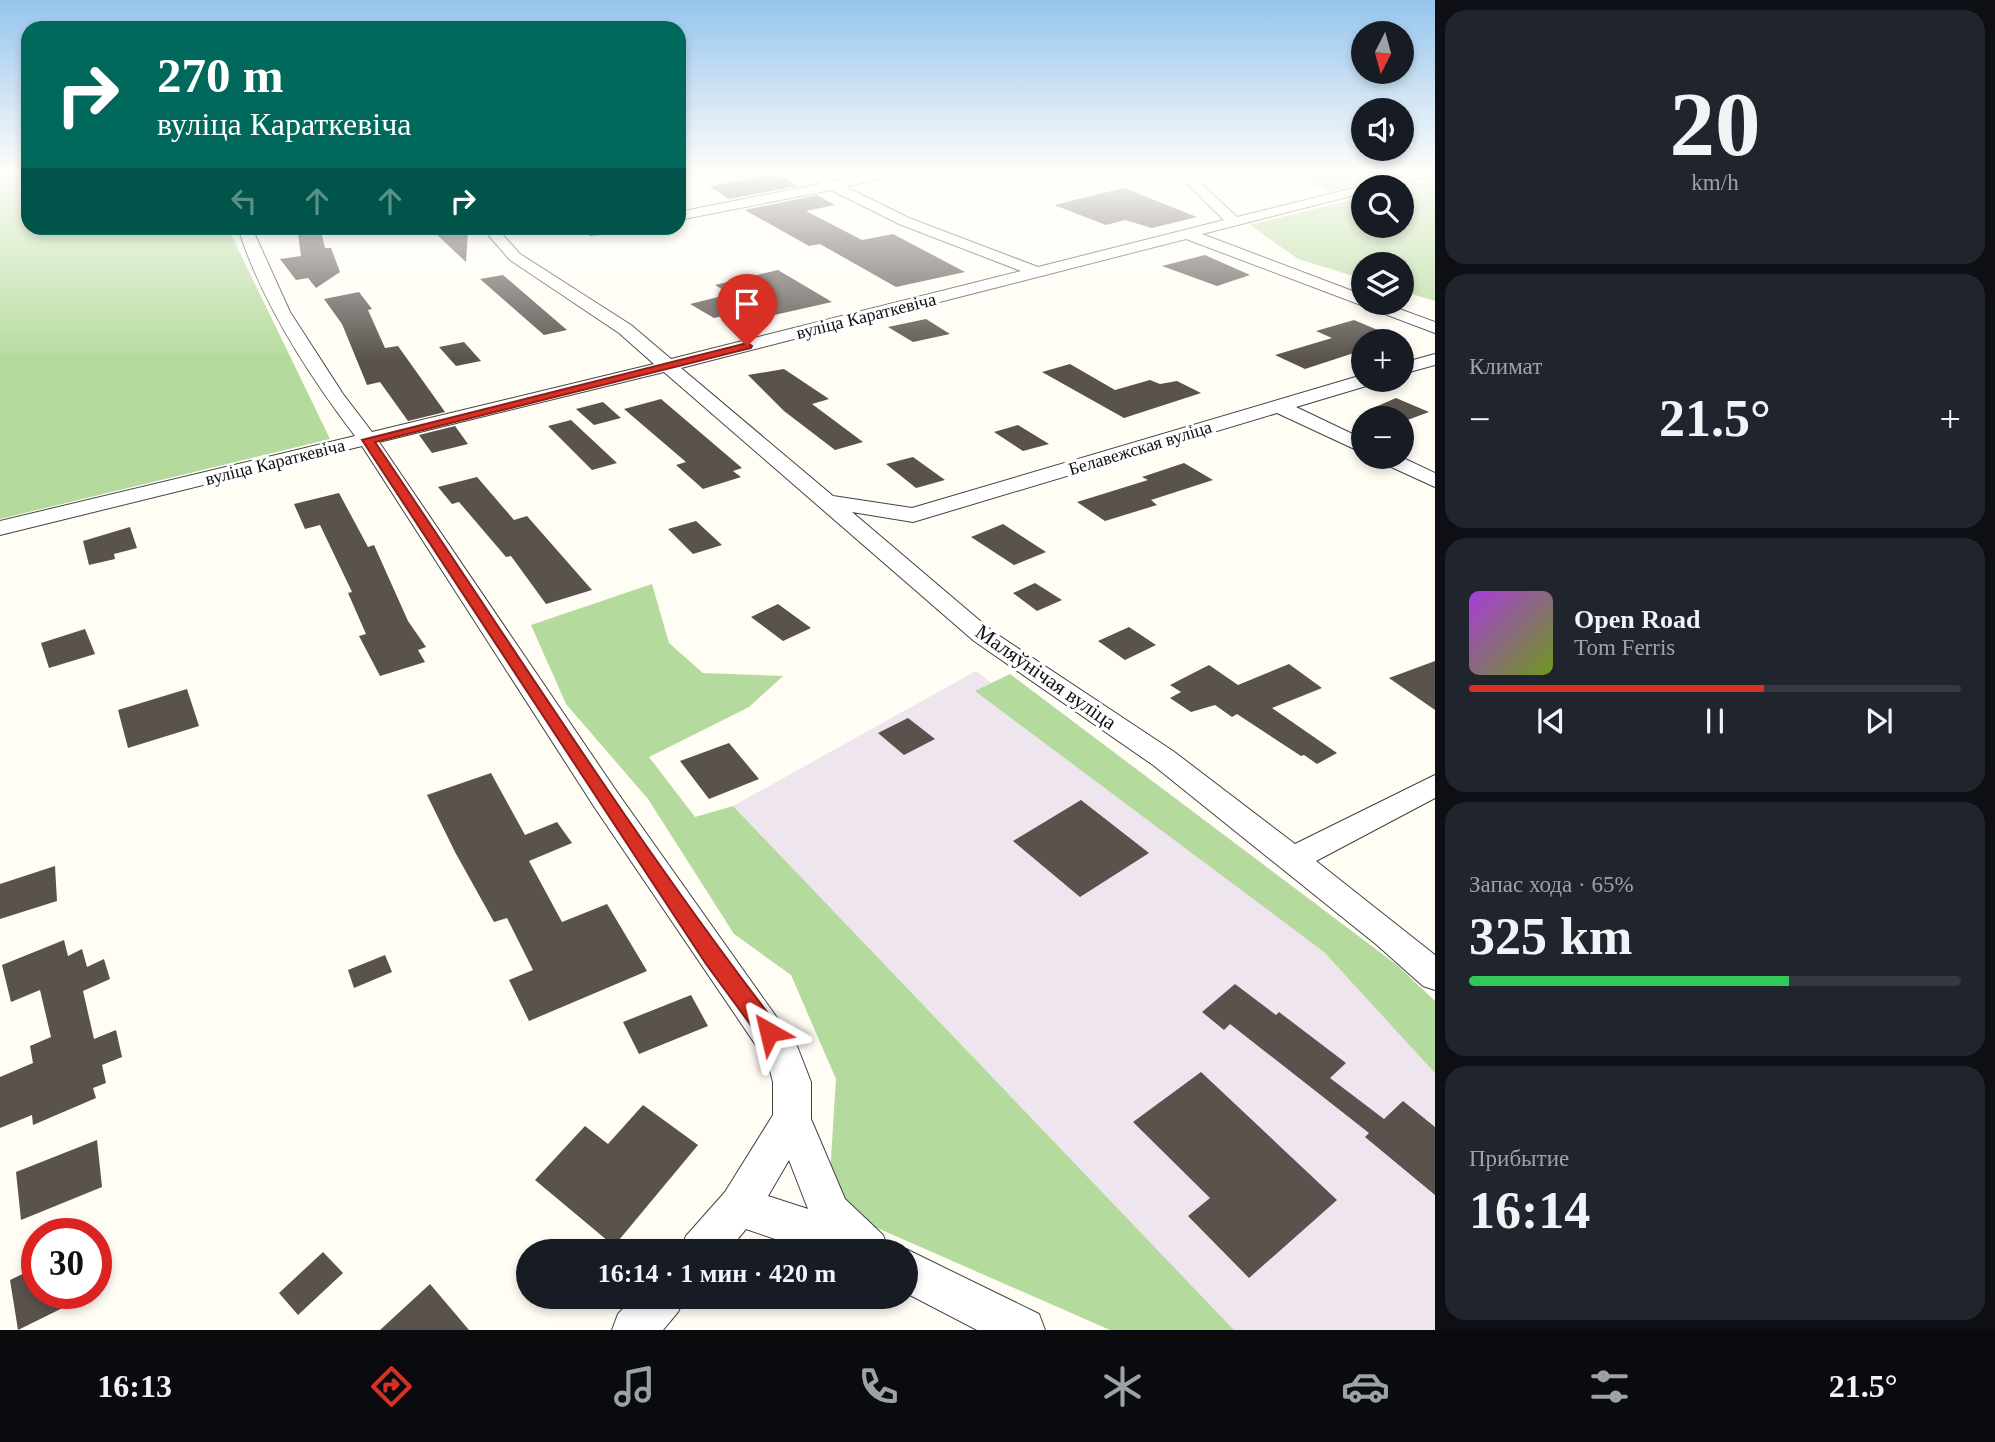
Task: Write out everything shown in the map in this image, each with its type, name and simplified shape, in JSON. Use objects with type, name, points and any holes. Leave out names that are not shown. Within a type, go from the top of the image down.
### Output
[{"type":"street","points":[[249,236],[282,312],[335,397],[368,440],[713,958],[769,1032],[784,1057],[792,1082],[792,1119],[830,1213],[857,1239]]},
{"type":"street","name":"Маляўнічая вуліца","points":[[496,236],[515,257],[625,329],[825,502],[891,554],[983,636],[1163,758],[1389,935],[1435,975]]},
{"type":"street","points":[[944,236],[1040,272]]},
{"type":"street","name":"вуліца Караткевіча","points":[[0,528],[368,440],[1180,236]]},
{"type":"street","points":[[1193,236],[1351,296]]},
{"type":"street","points":[[1401,315],[1435,328]]},
{"type":"street","points":[[1414,365],[1435,359]]},
{"type":"street","name":"Белавежская вуліца","points":[[825,502],[913,516],[1351,384]]},
{"type":"street","points":[[1279,406],[1351,441]]},
{"type":"street","points":[[1410,469],[1435,481]]},
{"type":"street","points":[[891,554],[913,516]]},
{"type":"street","points":[[1291,860],[1435,785]]},
{"type":"street","points":[[711,1239],[739,1206],[792,1119]]},
{"type":"street","points":[[739,1206],[834,1239]]},
{"type":"street","points":[[918,1276],[1023,1330]]},
{"type":"street","points":[[635,1330],[653,1309]]},
{"type":"shaded area","points":[[976,671],[1387,983],[1435,1049],[1435,1330],[1234,1330],[733,806]]},
{"type":"green space","points":[[0,236],[232,236],[330,439],[0,519]]},
{"type":"green space","points":[[1266,236],[1435,236],[1435,301],[1414,295],[1414,252],[1351,252],[1351,275],[1298,259]]},
{"type":"green space","points":[[652,584],[669,643],[703,673],[783,676],[749,707],[649,757],[695,817],[733,806],[1234,1330],[1110,1330],[918,1246],[918,1239],[902,1239],[843,1213],[830,1174],[836,1079],[791,975],[734,934],[648,799],[566,704],[531,625]]},
{"type":"green space","points":[[1010,674],[1397,965],[1435,1001],[1435,1073],[1324,952],[975,691]]},
{"type":"building","points":[[298,236],[322,236],[325,248],[331,248],[340,272],[316,288],[308,278],[296,280],[280,259],[301,256]]},
{"type":"building","points":[[438,236],[468,236],[466,262]]},
{"type":"building","points":[[791,236],[854,236],[862,240],[897,236],[965,272],[896,287],[820,244],[809,246]]},
{"type":"building","points":[[1205,255],[1250,275],[1217,286],[1162,266]]},
{"type":"building","points":[[778,270],[832,302],[748,321],[735,313],[714,318],[690,304],[730,294],[715,285]]},
{"type":"building","points":[[503,275],[567,330],[544,335],[480,279]]},
{"type":"building","points":[[359,292],[372,309],[368,310],[385,348],[398,346],[445,412],[408,421],[380,382],[367,385],[342,324],[324,299]]},
{"type":"building","points":[[926,319],[950,334],[913,342],[888,327]]},
{"type":"building","points":[[1354,320],[1375,329],[1351,329],[1351,354],[1305,369],[1275,355],[1332,338],[1316,331]]},
{"type":"building","points":[[464,342],[481,361],[456,366],[439,347]]},
{"type":"building","points":[[1070,364],[1115,390],[1150,380],[1160,384],[1177,381],[1201,393],[1124,418],[1042,372]]},
{"type":"building","points":[[784,369],[829,399],[812,404],[863,442],[835,450],[784,411],[748,375]]},
{"type":"building","points":[[1396,398],[1429,412],[1414,418],[1414,406],[1378,406]]},
{"type":"building","points":[[661,399],[742,468],[733,471],[741,477],[703,489],[676,465],[686,462],[624,409]]},
{"type":"building","points":[[603,402],[621,418],[594,425],[576,409]]},
{"type":"building","points":[[571,420],[617,463],[592,470],[548,426]]},
{"type":"building","points":[[1018,425],[1049,444],[1023,451],[994,432]]},
{"type":"building","points":[[455,426],[468,444],[432,453],[419,435]]},
{"type":"building","points":[[913,457],[945,480],[916,488],[886,464]]},
{"type":"building","points":[[1184,463],[1213,480],[1151,500],[1157,505],[1105,521],[1077,502],[1148,480],[1142,477]]},
{"type":"building","points":[[477,477],[514,520],[527,516],[592,590],[546,604],[511,556],[506,557],[459,502],[452,504],[438,487]]},
{"type":"building","points":[[339,493],[368,547],[374,545],[408,621],[426,647],[418,650],[425,662],[380,676],[359,636],[366,634],[348,593],[352,592],[320,525],[305,529],[294,504]]},
{"type":"building","points":[[696,521],[722,545],[693,554],[668,529]]},
{"type":"building","points":[[1003,524],[1046,552],[1014,565],[971,537]]},
{"type":"building","points":[[130,527],[137,548],[114,554],[115,559],[89,565],[83,541]]},
{"type":"building","points":[[1035,583],[1062,600],[1037,611],[1013,593]]},
{"type":"building","points":[[778,604],[811,628],[783,641],[751,617]]},
{"type":"building","points":[[1129,627],[1156,645],[1125,660],[1098,641]]},
{"type":"building","points":[[85,629],[95,654],[49,668],[41,643]]},
{"type":"building","points":[[1435,661],[1435,710],[1389,678]]},
{"type":"building","points":[[1289,664],[1322,688],[1272,708],[1337,753],[1317,764],[1237,714],[1232,717],[1215,705],[1191,712],[1170,698],[1181,692],[1170,685],[1209,665],[1238,685]]},
{"type":"building","points":[[187,689],[199,726],[128,748],[118,710]]},
{"type":"building","points":[[908,718],[935,739],[904,755],[878,733]]},
{"type":"building","points":[[729,743],[759,779],[709,799],[680,761]]},
{"type":"building","points":[[491,773],[525,835],[557,822],[572,843],[529,861],[562,922],[607,904],[647,971],[529,1021],[509,980],[533,970],[507,918],[494,922],[427,795]]},
{"type":"building","points":[[1081,800],[1149,853],[1080,897],[1013,841]]},
{"type":"building","points":[[55,866],[57,901],[0,919],[0,884]]},
{"type":"building","points":[[64,940],[68,956],[82,949],[87,967],[104,959],[110,979],[83,991],[94,1039],[116,1030],[122,1057],[102,1065],[106,1083],[93,1088],[96,1098],[33,1125],[32,1115],[0,1128],[0,1077],[33,1063],[30,1046],[51,1037],[40,990],[11,1002],[2,965]]},
{"type":"building","points":[[385,955],[392,972],[354,988],[348,970]]},
{"type":"building","points":[[1235,984],[1276,1015],[1279,1012],[1346,1063],[1330,1078],[1384,1119],[1403,1101],[1435,1127],[1435,1195],[1365,1137],[1369,1133],[1230,1024],[1224,1030],[1202,1012]]},
{"type":"building","points":[[691,995],[708,1026],[639,1054],[623,1022]]},
{"type":"building","points":[[1201,1072],[1337,1200],[1249,1278],[1188,1216],[1210,1198],[1133,1122]]},
{"type":"building","points":[[643,1105],[698,1145],[620,1239],[606,1239],[535,1180],[585,1126],[608,1144]]},
{"type":"building","points":[[97,1140],[102,1187],[21,1220],[16,1172]]},
{"type":"building","points":[[323,1252],[343,1273],[298,1315],[279,1293]]},
{"type":"building","points":[[21,1275],[21,1309],[61,1309],[18,1330],[10,1280]]},
{"type":"building","points":[[430,1284],[469,1330],[380,1330]]},
{"type":"route","points":[[747,346],[368,440],[713,958],[769,1032]]}]
